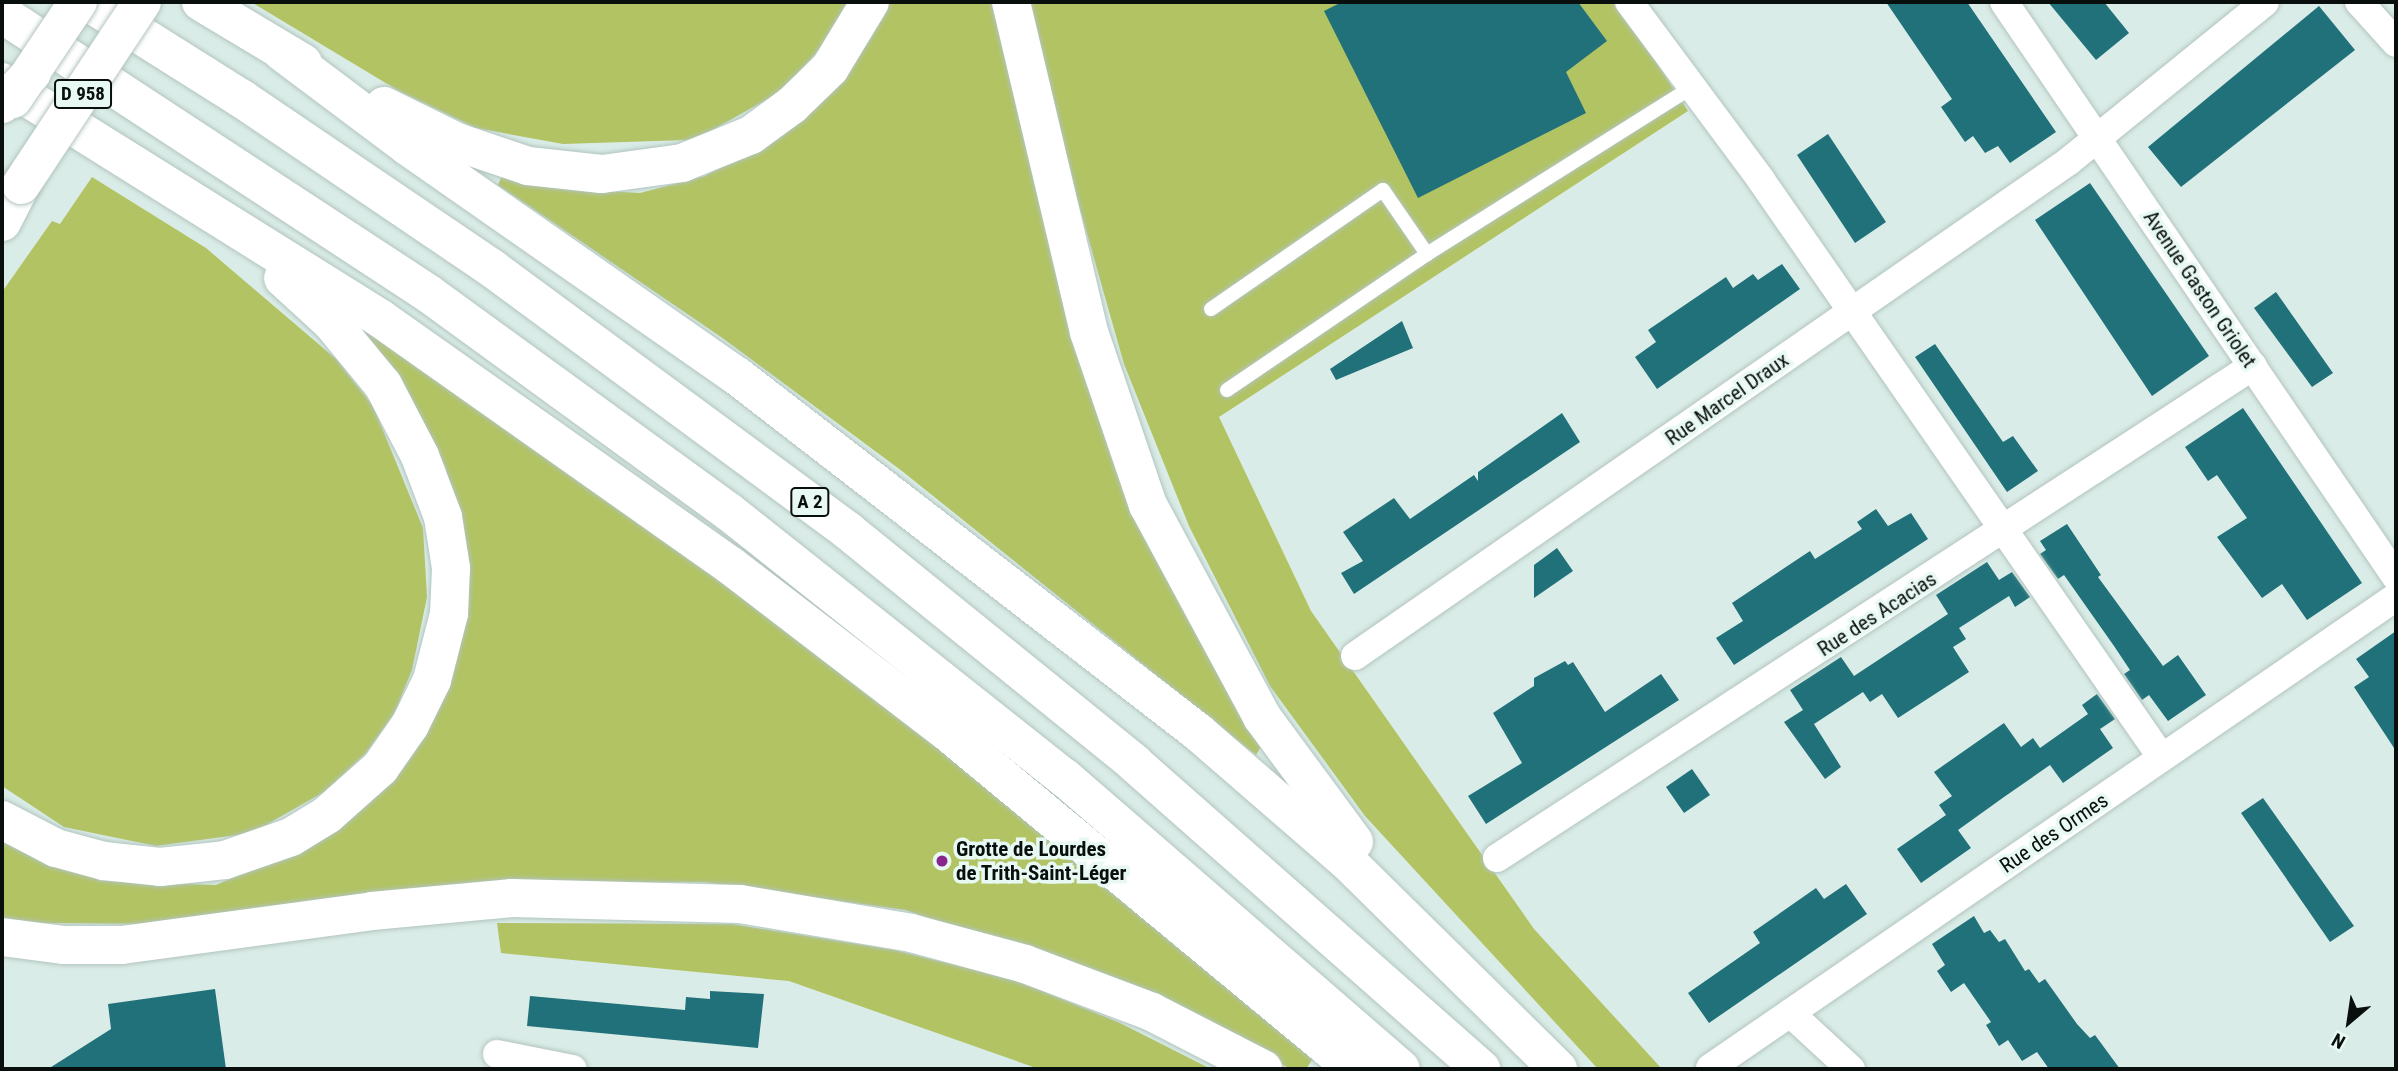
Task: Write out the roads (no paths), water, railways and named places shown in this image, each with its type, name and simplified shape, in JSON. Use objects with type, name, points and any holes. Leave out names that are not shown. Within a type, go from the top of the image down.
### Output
[{"type":"main road","name":"D 958","points":[[2,116],[17,77],[78,2]]},
{"type":"main road","name":"A 2","points":[[88,2],[230,91],[493,269],[858,539],[1125,755],[1481,1069]]},
{"type":"main road","name":"D 958","points":[[2,222],[21,185],[142,2]]},
{"type":"main road","points":[[201,2],[282,52],[483,152],[551,170],[628,173],[706,156],[772,121],[830,68],[870,2]]},
{"type":"main road","points":[[1012,2],[1089,332],[1160,531],[1247,693],[1292,761],[1354,841],[1496,1004],[1558,1069]]},
{"type":"main road","points":[[2,15],[304,209],[720,505],[1065,778],[1401,1069]]},
{"type":"main road","points":[[282,52],[407,146],[737,376],[997,573],[1274,796],[1496,1004]]},
{"type":"main road","points":[[2,104],[17,77],[196,204],[380,319],[731,566],[945,730],[1354,1069]]},
{"type":"main road","points":[[2,820],[56,848],[132,866],[207,864],[272,845],[327,815],[380,768],[410,726],[439,659],[449,614],[448,542],[435,491],[408,428],[368,364],[331,322],[196,204]]},
{"type":"main road","points":[[2,937],[64,945],[122,945],[372,911],[512,898],[740,904],[911,933],[1025,964],[1152,1012],[1263,1069]]},
{"type":"street","points":[[1629,2],[1853,313],[2162,758]]},
{"type":"street","name":"Avenue Gaston Griolet","points":[[2004,2],[2396,577]]},
{"type":"street","name":"Rue Marcel Draux","points":[[1354,656],[1853,313],[2098,139],[2265,2]]},
{"type":"street","points":[[2359,2],[2396,43]]},
{"type":"street","name":"Rue des Acacias","points":[[1497,858],[2005,531],[2253,366]]},
{"type":"street","name":"Rue des Ormes","points":[[1710,1068],[2396,597]]},
{"type":"street","points":[[1790,1013],[1851,1069]]},
{"type":"street","points":[[497,1054],[573,1069]]},
{"type":"lane","points":[[1227,390],[1427,254],[1692,86]]},
{"type":"lane","points":[[1211,310],[1383,190],[1427,254]]},
{"type":"place","name":"Grotte de Lourdes de Trith-Saint-Léger","points":[[942,861]]}]
